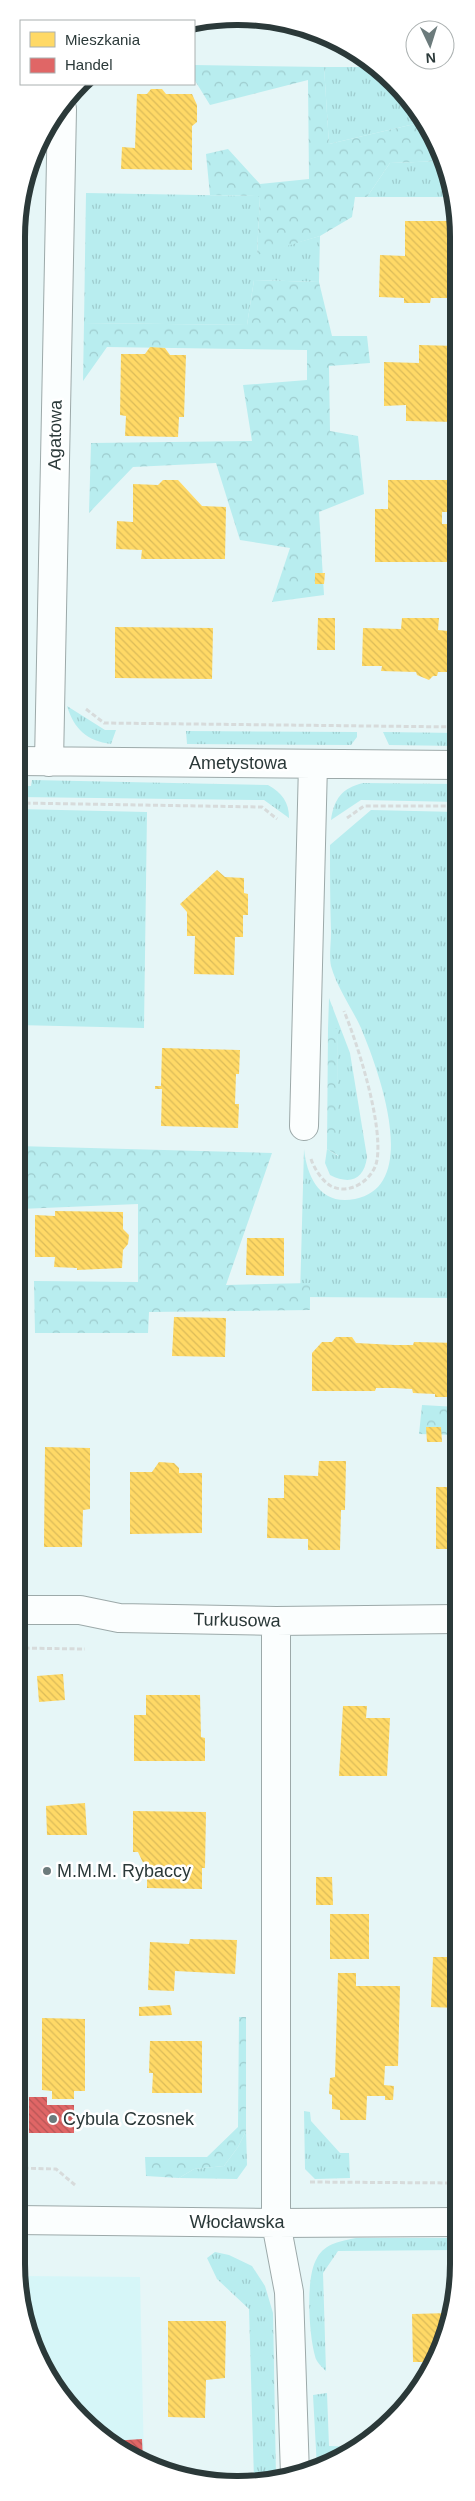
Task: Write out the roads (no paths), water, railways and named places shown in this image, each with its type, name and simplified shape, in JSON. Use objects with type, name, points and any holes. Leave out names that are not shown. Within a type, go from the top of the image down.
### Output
[{"type":"street","name":"Agatowa","points":[[49,762],[62,118]]},
{"type":"street","name":"Ametystowa","points":[[25,761],[450,765]]},
{"type":"street","points":[[304,1126],[313,764]]},
{"type":"street","name":"Turkusowa","points":[[25,1610],[80,1610],[119,1618],[276,1621],[450,1620]]},
{"type":"street","points":[[276,1621],[276,2223],[289,2292],[295,2468]]},
{"type":"street","name":"Włocławska","points":[[25,2220],[276,2223],[450,2222]]},
{"type":"place","name":"M.M.M. Rybaccy","points":[[47,1871]]},
{"type":"place","name":"Cybula Czosnek","points":[[53,2119]]}]
